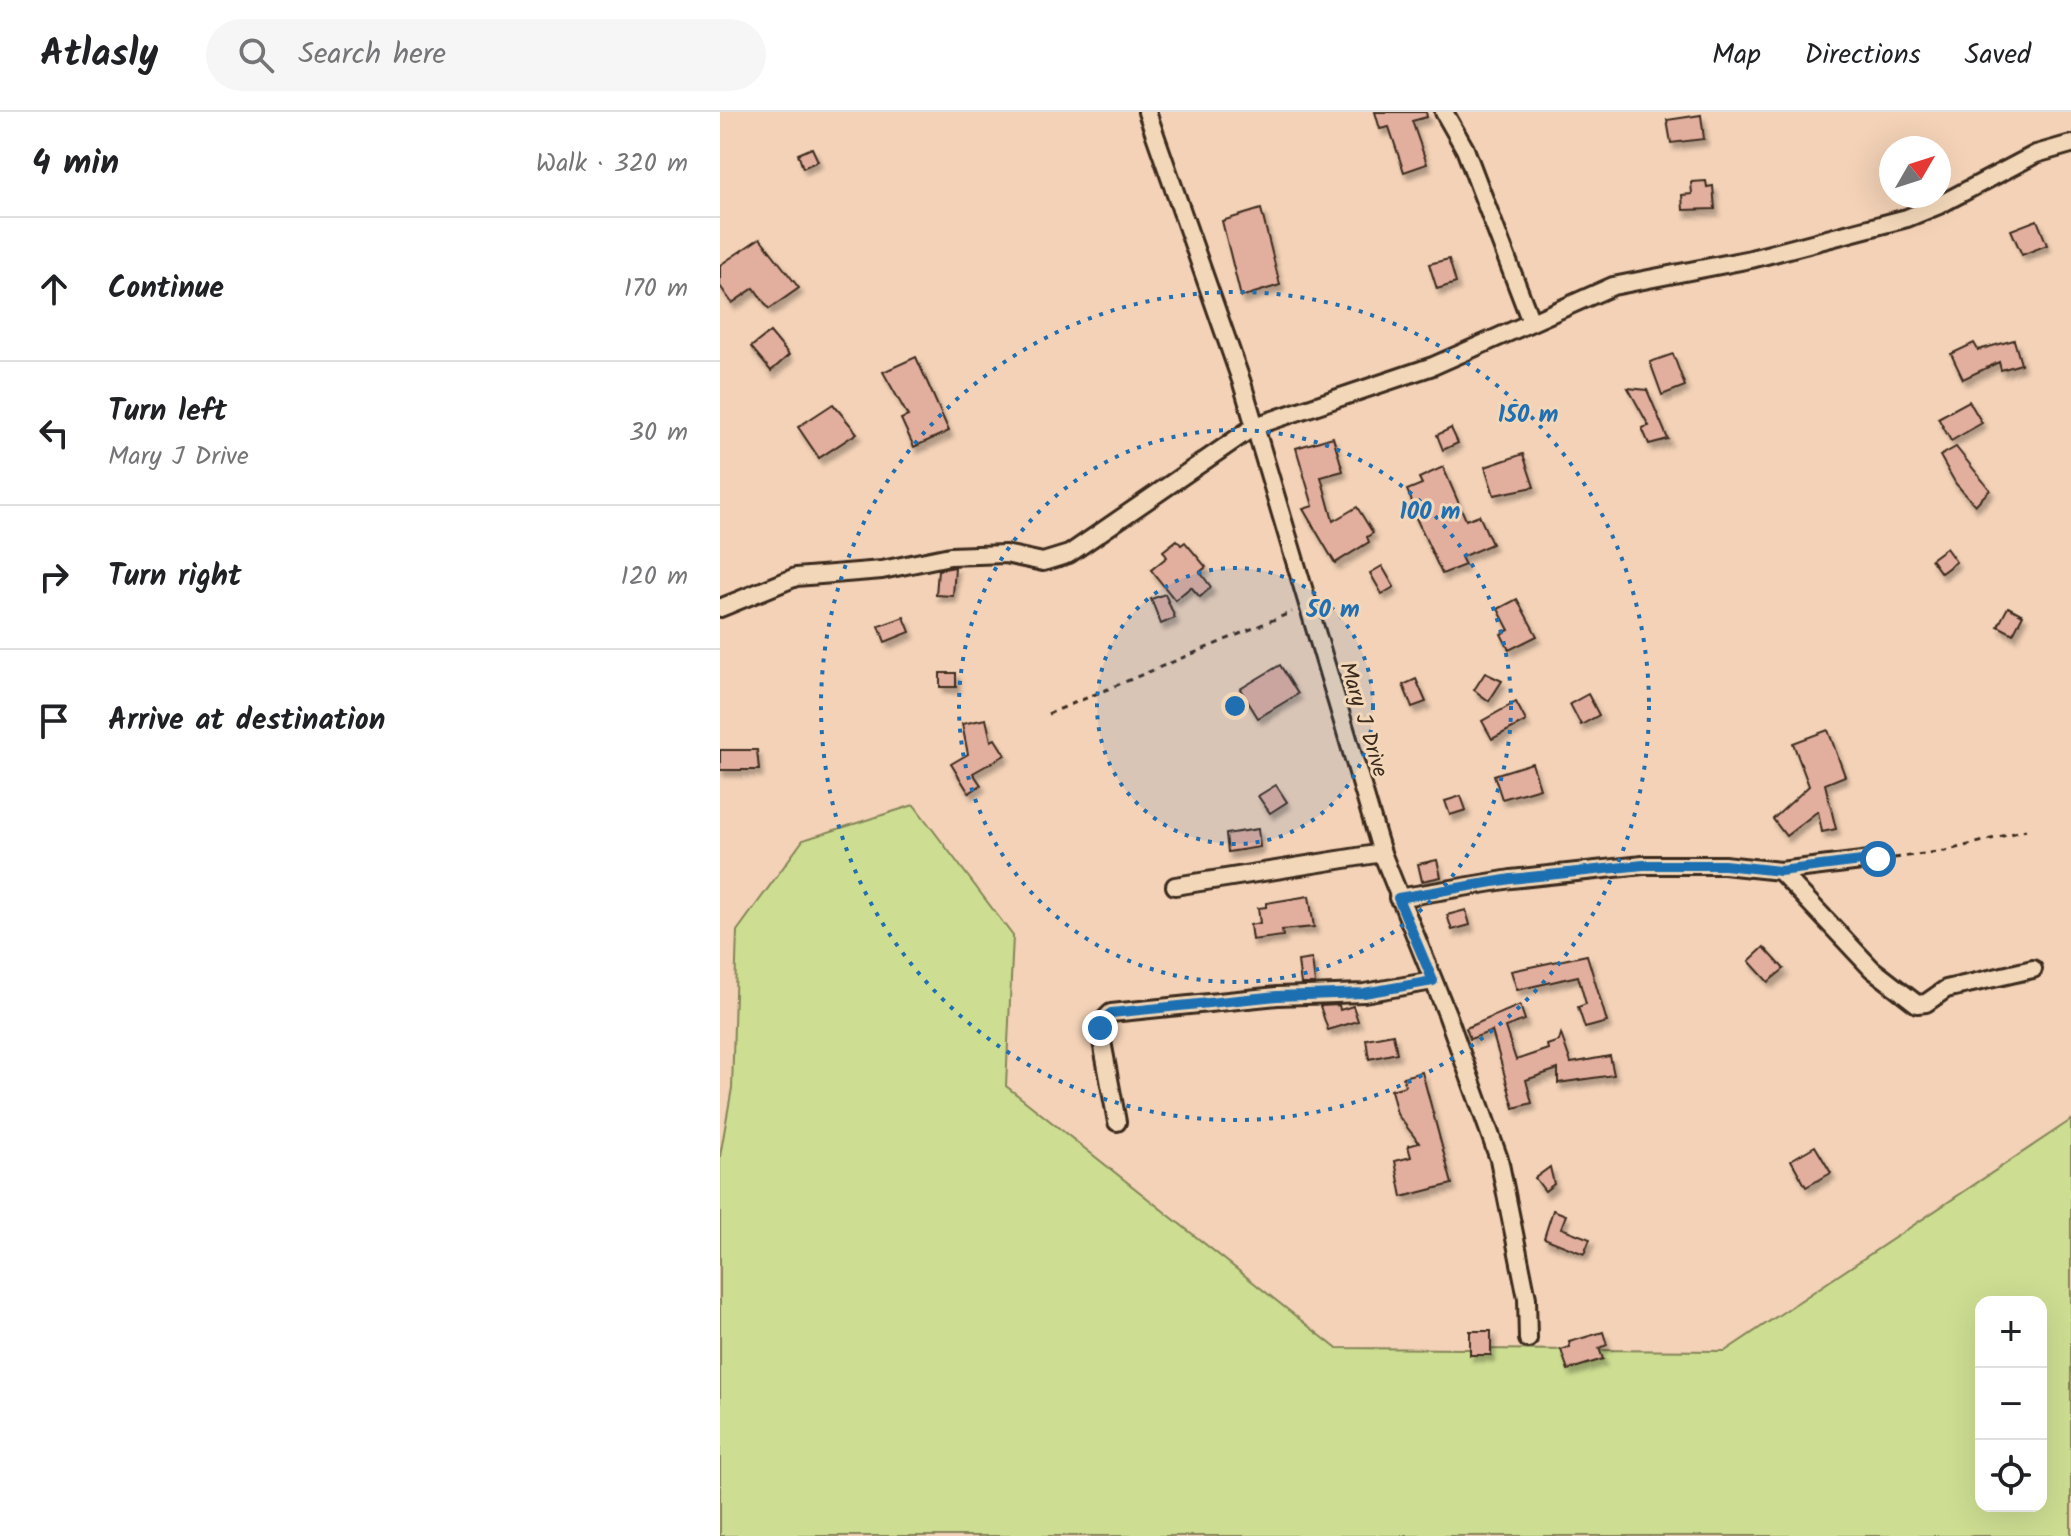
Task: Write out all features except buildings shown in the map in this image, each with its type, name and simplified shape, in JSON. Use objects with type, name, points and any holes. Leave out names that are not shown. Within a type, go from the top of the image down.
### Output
[{"type":"street","name":"Mary J Drive","points":[[1147,112],[1255,426],[1306,606],[1382,853],[1499,1159],[1525,1283],[1528,1339]]},
{"type":"street","points":[[1444,112],[1465,149],[1531,322]]},
{"type":"street","points":[[720,608],[796,577],[882,570],[950,556],[1005,554],[1043,562],[1069,554],[1255,426],[1433,366],[1613,286],[1751,259],[1907,218],[1939,205],[2036,154],[2071,144]]},
{"type":"street","points":[[1175,886],[1382,853]]},
{"type":"street","points":[[1398,898],[1511,879],[1643,865],[1724,865],[1780,871],[1878,859]]},
{"type":"street","points":[[1780,871],[1872,969],[1917,1004],[1926,1003],[1946,989],[2033,969]]},
{"type":"street","points":[[1117,1122],[1101,1036],[1102,1022],[1111,1013],[1277,996],[1364,993],[1433,981]]},
{"type":"path","points":[[1048,714],[1306,606]]},
{"type":"path","points":[[1878,859],[1945,851],[2026,830]]},
{"type":"green space","points":[[914,805],[1013,936],[1006,1086],[1336,1348],[1725,1351],[2071,1120],[2071,1536],[720,1536],[720,1156],[732,1088],[737,931],[803,840]]},
{"type":"route","points":[[1100,1028],[1104,1018],[1111,1013],[1277,996],[1364,993],[1433,981],[1398,898],[1511,879],[1643,865],[1724,865],[1780,871],[1878,859]]}]
